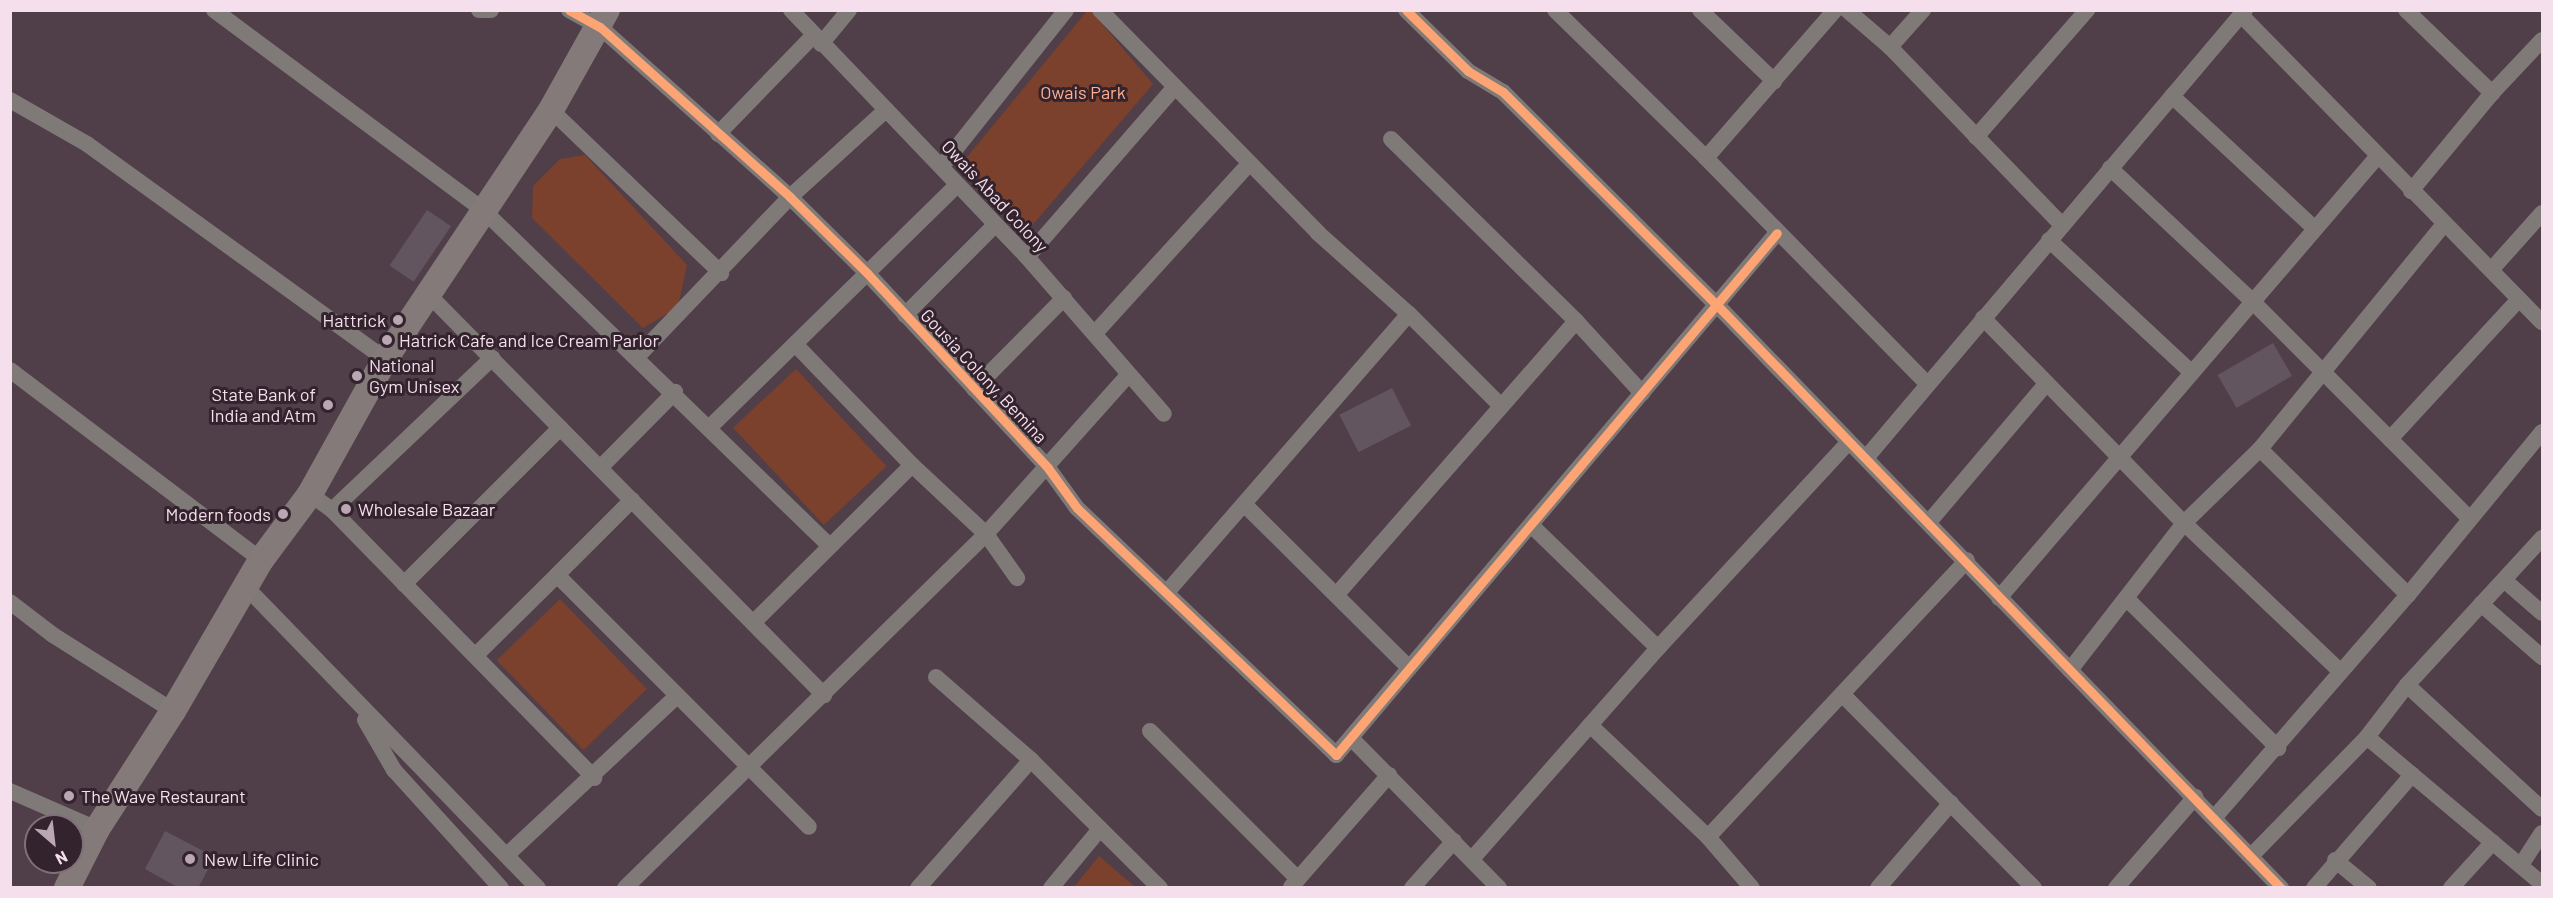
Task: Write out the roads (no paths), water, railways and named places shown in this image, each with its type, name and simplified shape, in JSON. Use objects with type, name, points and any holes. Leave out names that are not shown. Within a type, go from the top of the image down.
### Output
[{"type":"main road","points":[[67,888],[97,829],[173,711],[247,588],[261,560],[310,494],[385,359],[551,110],[604,19]]},
{"type":"street","points":[[214,10],[483,210],[638,356],[830,546]]},
{"type":"street","points":[[479,10],[491,10]]},
{"type":"street","name":"Gousia Colony, Bemina","points":[[569,10],[604,19],[718,134],[790,197],[867,273],[1048,468],[1077,508],[1168,591],[1336,755],[1351,738]]},
{"type":"street","name":"Owais Abad Colony","points":[[791,10],[942,166],[956,186],[1027,257],[1096,332],[1128,375],[1164,414]]},
{"type":"street","points":[[718,134],[849,10]]},
{"type":"street","points":[[942,166],[1066,10]]},
{"type":"street","points":[[1100,10],[1249,164],[1409,314],[1501,406]]},
{"type":"street","points":[[1406,10],[1468,71],[1503,92],[1716,304],[1967,561],[1999,598],[2252,855],[2281,888]]},
{"type":"street","points":[[1555,10],[1706,158],[1927,384]]},
{"type":"street","points":[[1701,10],[1774,81]]},
{"type":"street","points":[[1706,158],[1835,10]]},
{"type":"street","points":[[1847,10],[1890,47],[2062,225]]},
{"type":"street","points":[[1890,47],[1923,10]]},
{"type":"street","points":[[1976,137],[2087,10]]},
{"type":"street","points":[[2406,10],[2492,93]]},
{"type":"street","points":[[1866,458],[2243,13],[2377,157],[2492,269],[2542,322]]},
{"type":"street","points":[[2411,192],[2492,93],[2542,39]]},
{"type":"street","points":[[1027,257],[1174,87]]},
{"type":"street","points":[[2172,96],[2315,230]]},
{"type":"street","points":[[10,100],[87,144],[385,359]]},
{"type":"street","points":[[551,110],[721,273]]},
{"type":"street","points":[[638,356],[721,273],[790,197],[886,110]]},
{"type":"street","points":[[1391,140],[1576,321],[1642,393]]},
{"type":"street","points":[[1999,598],[2377,157]]},
{"type":"street","points":[[1096,332],[1249,164]]},
{"type":"street","points":[[2110,168],[2253,302],[2469,518]]},
{"type":"street","points":[[710,427],[956,186]]},
{"type":"street","points":[[2492,269],[2542,213]]},
{"type":"street","points":[[2070,670],[2184,523],[2260,449],[2444,224]]},
{"type":"street","points":[[905,315],[995,225]]},
{"type":"street","points":[[1498,888],[1351,738],[1777,233]]},
{"type":"street","points":[[2049,240],[2192,373]]},
{"type":"street","points":[[428,294],[824,695]]},
{"type":"street","points":[[974,389],[1064,298]]},
{"type":"street","points":[[2390,439],[2519,299]]},
{"type":"street","points":[[1168,591],[1409,314]]},
{"type":"street","points":[[1983,318],[2184,523],[2341,672]]},
{"type":"street","points":[[1338,593],[1576,321]]},
{"type":"street","points":[[795,344],[912,465],[986,534],[1017,578]]},
{"type":"street","points":[[332,510],[492,358]]},
{"type":"street","points":[[10,370],[261,560]]},
{"type":"street","points":[[625,888],[751,768],[986,534],[1048,468],[1128,375]]},
{"type":"street","points":[[1929,522],[2047,383]]},
{"type":"street","points":[[600,468],[675,392]]},
{"type":"street","points":[[404,584],[560,428]]},
{"type":"street","points":[[2214,818],[2278,748],[2542,432]]},
{"type":"street","points":[[1472,859],[1658,648],[1849,442]]},
{"type":"street","points":[[2260,449],[2408,595]]},
{"type":"street","points":[[753,623],[912,465]]},
{"type":"street","points":[[310,494],[332,510],[594,778]]},
{"type":"street","points":[[475,656],[632,500]]},
{"type":"street","points":[[1244,504],[1338,593],[1410,668]]},
{"type":"street","points":[[1531,525],[1658,648]]},
{"type":"street","points":[[2252,855],[2367,737],[2407,684],[2542,538]]},
{"type":"street","points":[[1708,837],[1844,696],[1967,561]]},
{"type":"street","points":[[557,575],[676,697],[809,827]]},
{"type":"street","points":[[2504,580],[2542,613]]},
{"type":"street","points":[[247,588],[354,701],[538,888]]},
{"type":"street","points":[[2126,598],[2278,748]]},
{"type":"street","points":[[10,602],[53,635],[173,711]]},
{"type":"street","points":[[2481,604],[2542,657]]},
{"type":"street","points":[[936,677],[1030,760],[1160,888]]},
{"type":"street","points":[[2407,684],[2542,809]]},
{"type":"street","points":[[1844,696],[2034,888]]},
{"type":"street","points":[[507,855],[594,778],[676,697]]},
{"type":"street","points":[[354,701],[394,770],[501,888]]},
{"type":"street","points":[[1590,725],[1708,837],[1752,888]]},
{"type":"street","points":[[1150,731],[1294,883],[1389,775]]},
{"type":"street","points":[[2367,737],[2521,864],[2542,884]]},
{"type":"street","points":[[918,888],[1030,760]]},
{"type":"street","points":[[2314,888],[2335,860],[2412,775]]},
{"type":"street","points":[[10,791],[97,829]]},
{"type":"street","points":[[2116,888],[2195,797]]},
{"type":"street","points":[[1878,888],[1952,803]]},
{"type":"street","points":[[1051,888],[1100,829]]},
{"type":"street","points":[[2521,864],[2542,833]]},
{"type":"street","points":[[1412,888],[1454,841]]},
{"type":"street","points":[[2451,888],[2493,842]]},
{"type":"street","points":[[2335,860],[2369,888]]},
{"type":"place","name":"Hattrick","points":[[398,320]]},
{"type":"place","name":"Hatrick Cafe and Ice Cream Parlor","points":[[387,340]]},
{"type":"place","name":"National Gym Unisex","points":[[357,376]]},
{"type":"place","name":"State Bank of India and Atm","points":[[328,405]]},
{"type":"place","name":"Wholesale Bazaar","points":[[346,509]]},
{"type":"place","name":"Modern foods","points":[[283,514]]},
{"type":"place","name":"The Wave Restaurant","points":[[69,796]]},
{"type":"place","name":"New Life Clinic","points":[[190,859]]},
{"type":"park label","name":"Owais Park","points":[[1083,92]]}]
